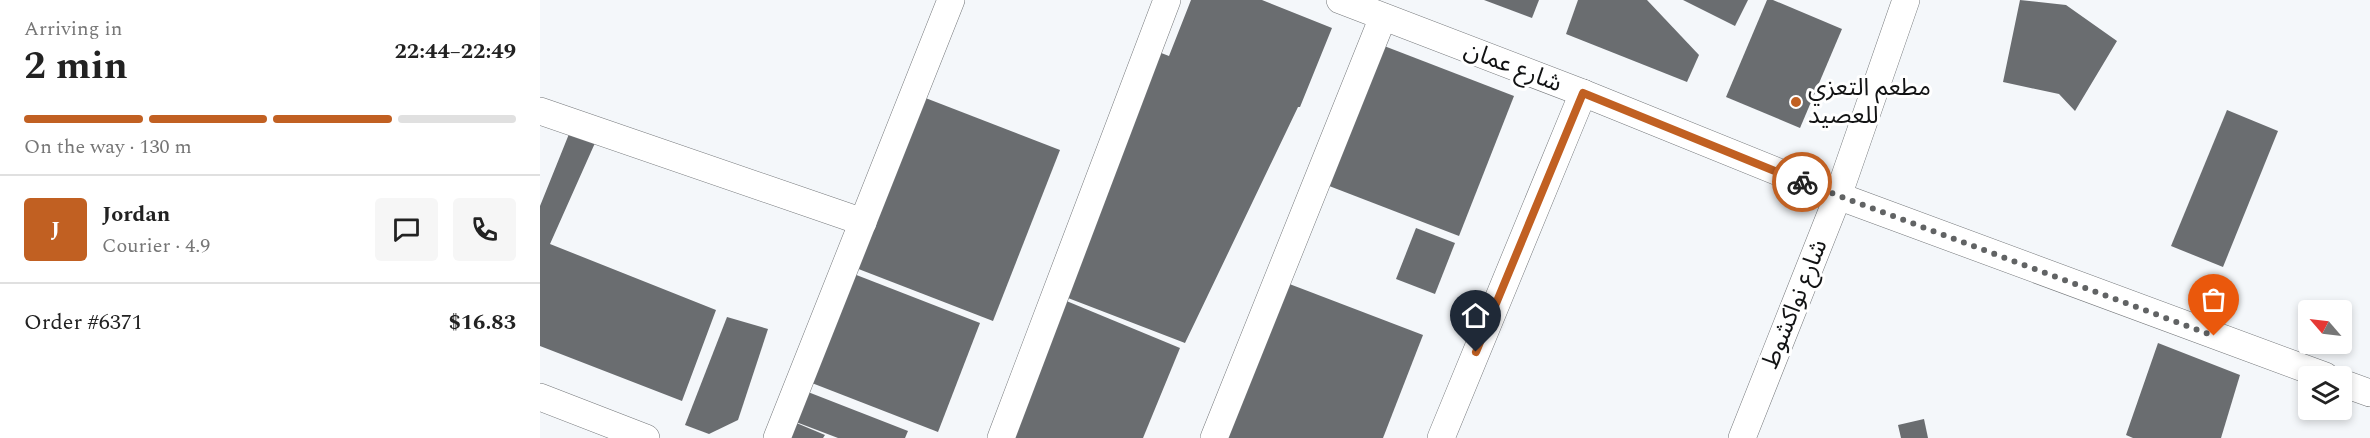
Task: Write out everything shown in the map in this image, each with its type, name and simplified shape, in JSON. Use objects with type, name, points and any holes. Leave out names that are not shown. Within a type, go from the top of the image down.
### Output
[{"type":"street","points":[[777,438],[951,0]]},
{"type":"street","points":[[1001,438],[1167,0]]},
{"type":"street","name":"شارع عمان","points":[[1340,0],[1583,93],[1838,196],[2298,366]]},
{"type":"street","name":"شارع نواكشوط","points":[[1742,438],[1838,196],[1906,0]]},
{"type":"street","points":[[1214,438],[1383,17]]},
{"type":"street","points":[[1441,438],[1583,93]]},
{"type":"street","points":[[540,111],[863,222]]},
{"type":"street","points":[[2352,387],[2370,393]]},
{"type":"street","points":[[540,398],[646,438]]},
{"type":"building","points":[[1191,0],[1262,0],[1332,28],[1300,107],[1185,343],[1068,298],[1156,51],[1169,56]]},
{"type":"building","points":[[1484,0],[1539,0],[1532,18]]},
{"type":"building","points":[[1578,0],[1647,0],[1699,55],[1687,82],[1566,34]]},
{"type":"building","points":[[1683,0],[1748,0],[1735,26]]},
{"type":"building","points":[[1767,0],[1773,0],[1842,29],[1800,128],[1726,97]]},
{"type":"building","points":[[2020,0],[2066,5],[2117,41],[2075,111],[2059,94],[2003,82]]},
{"type":"building","points":[[1366,39],[1514,96],[1459,236],[1311,179]]},
{"type":"building","points":[[910,92],[1060,150],[993,321],[843,263]]},
{"type":"building","points":[[2227,110],[2278,131],[2223,267],[2171,246]]},
{"type":"building","points":[[571,129],[595,143],[550,244],[716,310],[682,401],[540,346],[540,206]]},
{"type":"building","points":[[1416,228],[1455,243],[1435,294],[1396,279]]},
{"type":"building","points":[[841,269],[980,323],[938,432],[799,378]]},
{"type":"building","points":[[1279,280],[1423,335],[1383,438],[1217,438]]},
{"type":"building","points":[[1052,295],[1180,348],[1143,438],[993,438]]},
{"type":"building","points":[[727,317],[768,329],[738,420],[709,434],[685,425]]},
{"type":"building","points":[[2158,343],[2240,375],[2221,438],[2133,438],[2126,435]]},
{"type":"building","points":[[808,392],[908,431],[905,438],[838,438],[796,422]]},
{"type":"building","points":[[775,414],[825,435],[823,438],[764,438]]},
{"type":"building","points":[[1924,419],[1928,438],[1901,438],[1898,425]]},
{"type":"way so far","points":[[1802,182],[2214,336]]},
{"type":"place","name":"مطعم التعزي للعصيد","points":[[1796,102]]},
{"type":"route","points":[[1476,352],[1583,93],[1802,182]]}]
